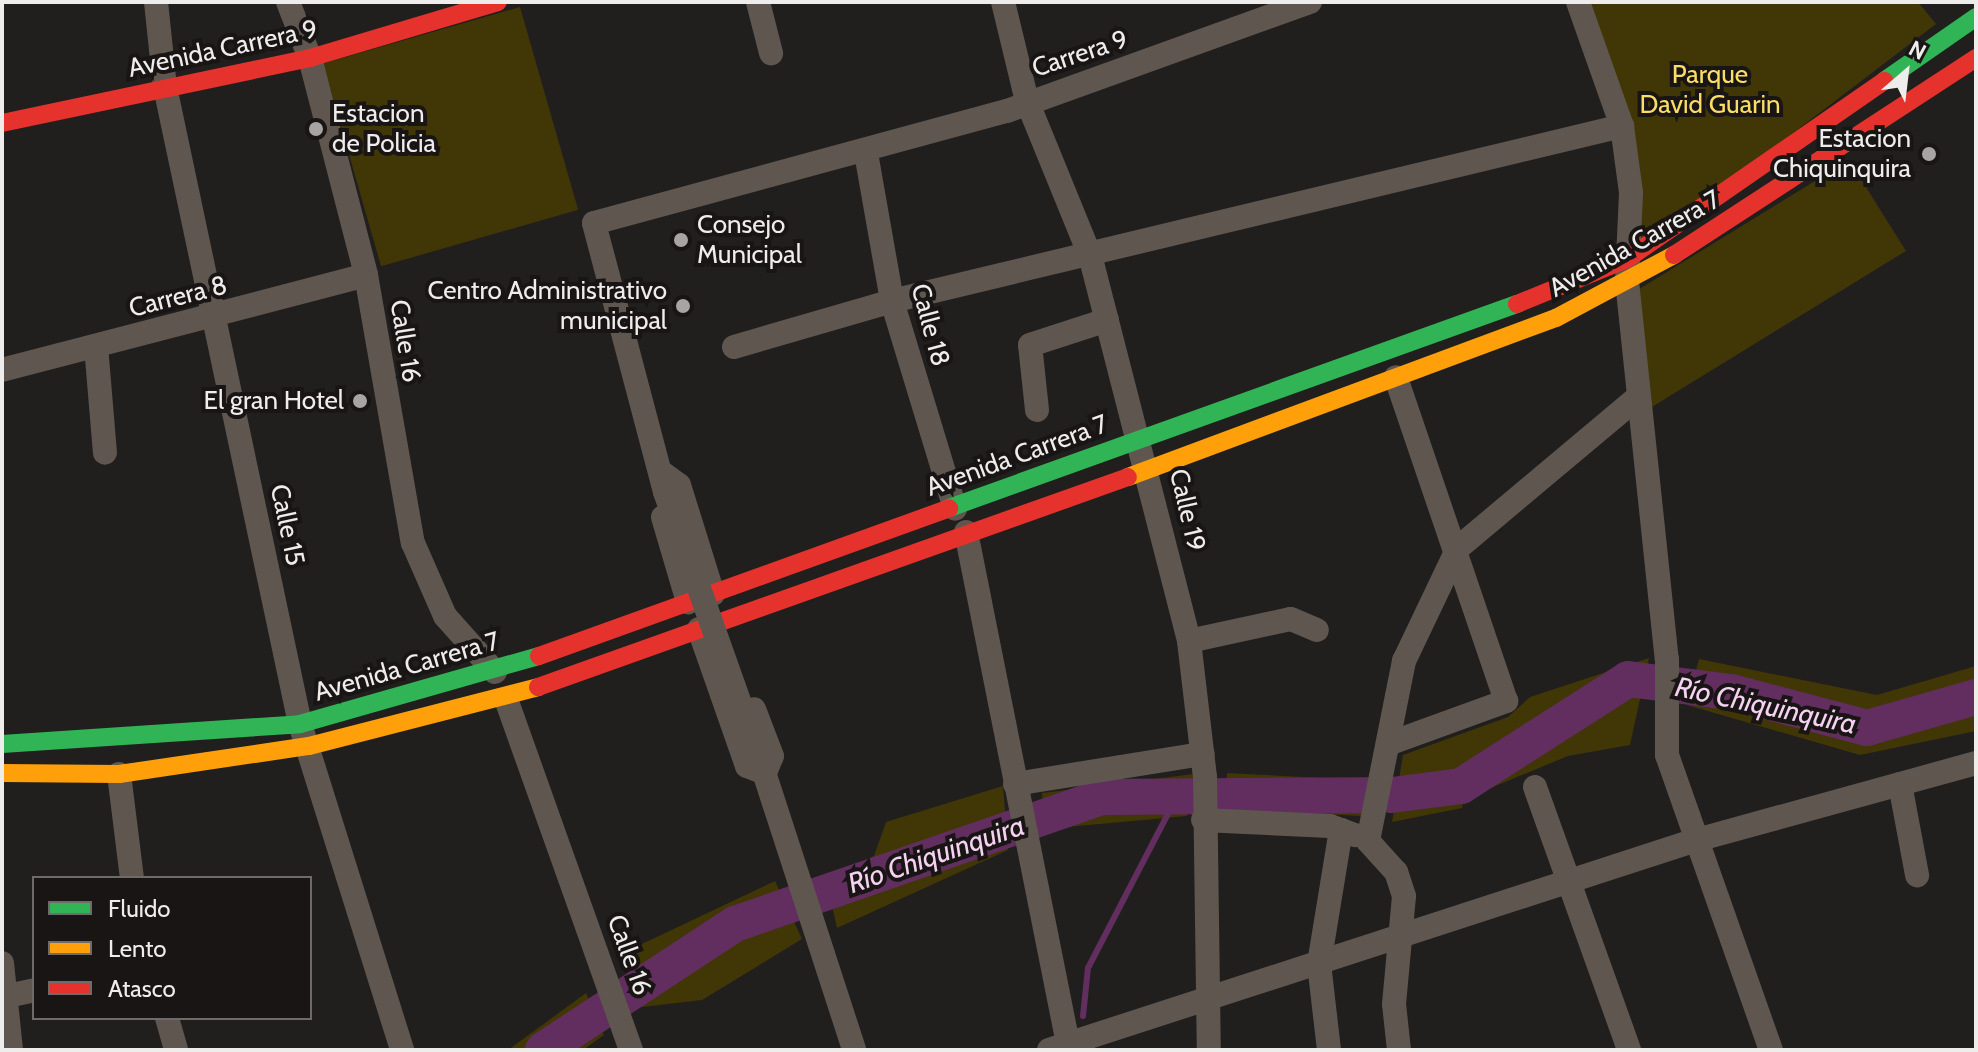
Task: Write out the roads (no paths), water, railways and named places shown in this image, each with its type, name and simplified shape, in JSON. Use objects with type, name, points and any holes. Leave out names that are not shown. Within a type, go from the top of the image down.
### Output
[{"type":"main road","name":"Avenida Carrera 9","points":[[2,123],[310,58],[498,2]]},
{"type":"main road","name":"Avenida Carrera 7","points":[[2,773],[119,774],[305,735],[506,699],[966,532],[1150,469],[1556,318],[1976,17]]},
{"type":"main road","name":"Avenida Carrera 7","points":[[2,744],[305,735],[495,672],[955,509],[1141,438],[1627,270],[1712,235],[1976,58]]},
{"type":"street","name":"Calle 15","points":[[156,2],[165,87],[305,735],[402,1050]]},
{"type":"street","name":"Calle 16","points":[[288,2],[310,58],[366,275],[394,457],[426,584],[468,648],[495,672]]},
{"type":"street","points":[[758,2],[771,53]]},
{"type":"street","name":"Calle 19","points":[[1003,2],[1027,101],[1090,255],[1150,469],[1189,641],[1204,765],[1209,1050]]},
{"type":"street","name":"Carrera 9","points":[[866,153],[1027,101],[1310,2]]},
{"type":"street","points":[[1578,2],[1622,126],[1631,193],[1627,270],[1667,659],[1667,755],[1693,841],[1771,1050]]},
{"type":"street","points":[[734,347],[892,301],[1622,126]]},
{"type":"street","points":[[854,1050],[762,766],[663,482],[594,223],[866,153]]},
{"type":"street","name":"Calle 18","points":[[866,153],[892,301],[955,509]]},
{"type":"street","name":"Carrera 8","points":[[2,370],[214,319],[366,275]]},
{"type":"street","points":[[1037,410],[1030,345],[1107,320]]},
{"type":"street","points":[[96,346],[105,453]]},
{"type":"street","points":[[1388,744],[1506,702],[1458,548],[1396,377]]},
{"type":"street","points":[[1399,1050],[1398,941],[1404,896],[1396,872],[1371,829],[1404,661],[1458,548],[1638,397]]},
{"type":"street","points":[[663,482],[679,485],[713,594]]},
{"type":"street","points":[[663,482],[656,494],[688,602]]},
{"type":"street","points":[[966,532],[1025,839],[1075,1045],[1208,993],[1398,941],[1693,841],[1976,763]]},
{"type":"street","points":[[1189,641],[1291,619],[1317,630]]},
{"type":"street","points":[[699,629],[747,766],[762,766],[772,756],[722,620]]},
{"type":"street","name":"Calle 16","points":[[506,699],[631,1050]]},
{"type":"street","points":[[1017,794],[1204,765]]},
{"type":"street","points":[[119,774],[132,876]]},
{"type":"street","points":[[1900,784],[1917,875]]},
{"type":"street","points":[[1535,787],[1629,1050]]},
{"type":"street","points":[[1203,814],[1341,830],[1371,829]]},
{"type":"street","points":[[1329,1050],[1319,964],[1341,830]]},
{"type":"street","points":[[2,963],[3,996],[11,1050]]},
{"type":"street","points":[[3,996],[32,990]]},
{"type":"street","points":[[168,1020],[176,1050]]},
{"type":"waterway","name":"Río Chiquinquira","points":[[1392,795],[1461,786],[1628,679],[1731,692],[1867,728],[1976,697]]},
{"type":"waterway","name":"Río Chiquinquira","points":[[543,1050],[735,924],[1102,797],[1369,795]]},
{"type":"waterway","points":[[1083,1016],[1088,968],[1177,796]]},
{"type":"place","name":"Estacion de Policia","points":[[316,129]]},
{"type":"place","name":"Estacion Chiquinquira","points":[[1929,154]]},
{"type":"place","name":"Consejo Municipal","points":[[681,240]]},
{"type":"place","name":"Centro Administrativo municipal","points":[[683,306]]},
{"type":"place","name":"El gran Hotel","points":[[360,401]]},
{"type":"park label","name":"Parque David Guarin","points":[[1710,90]]}]
